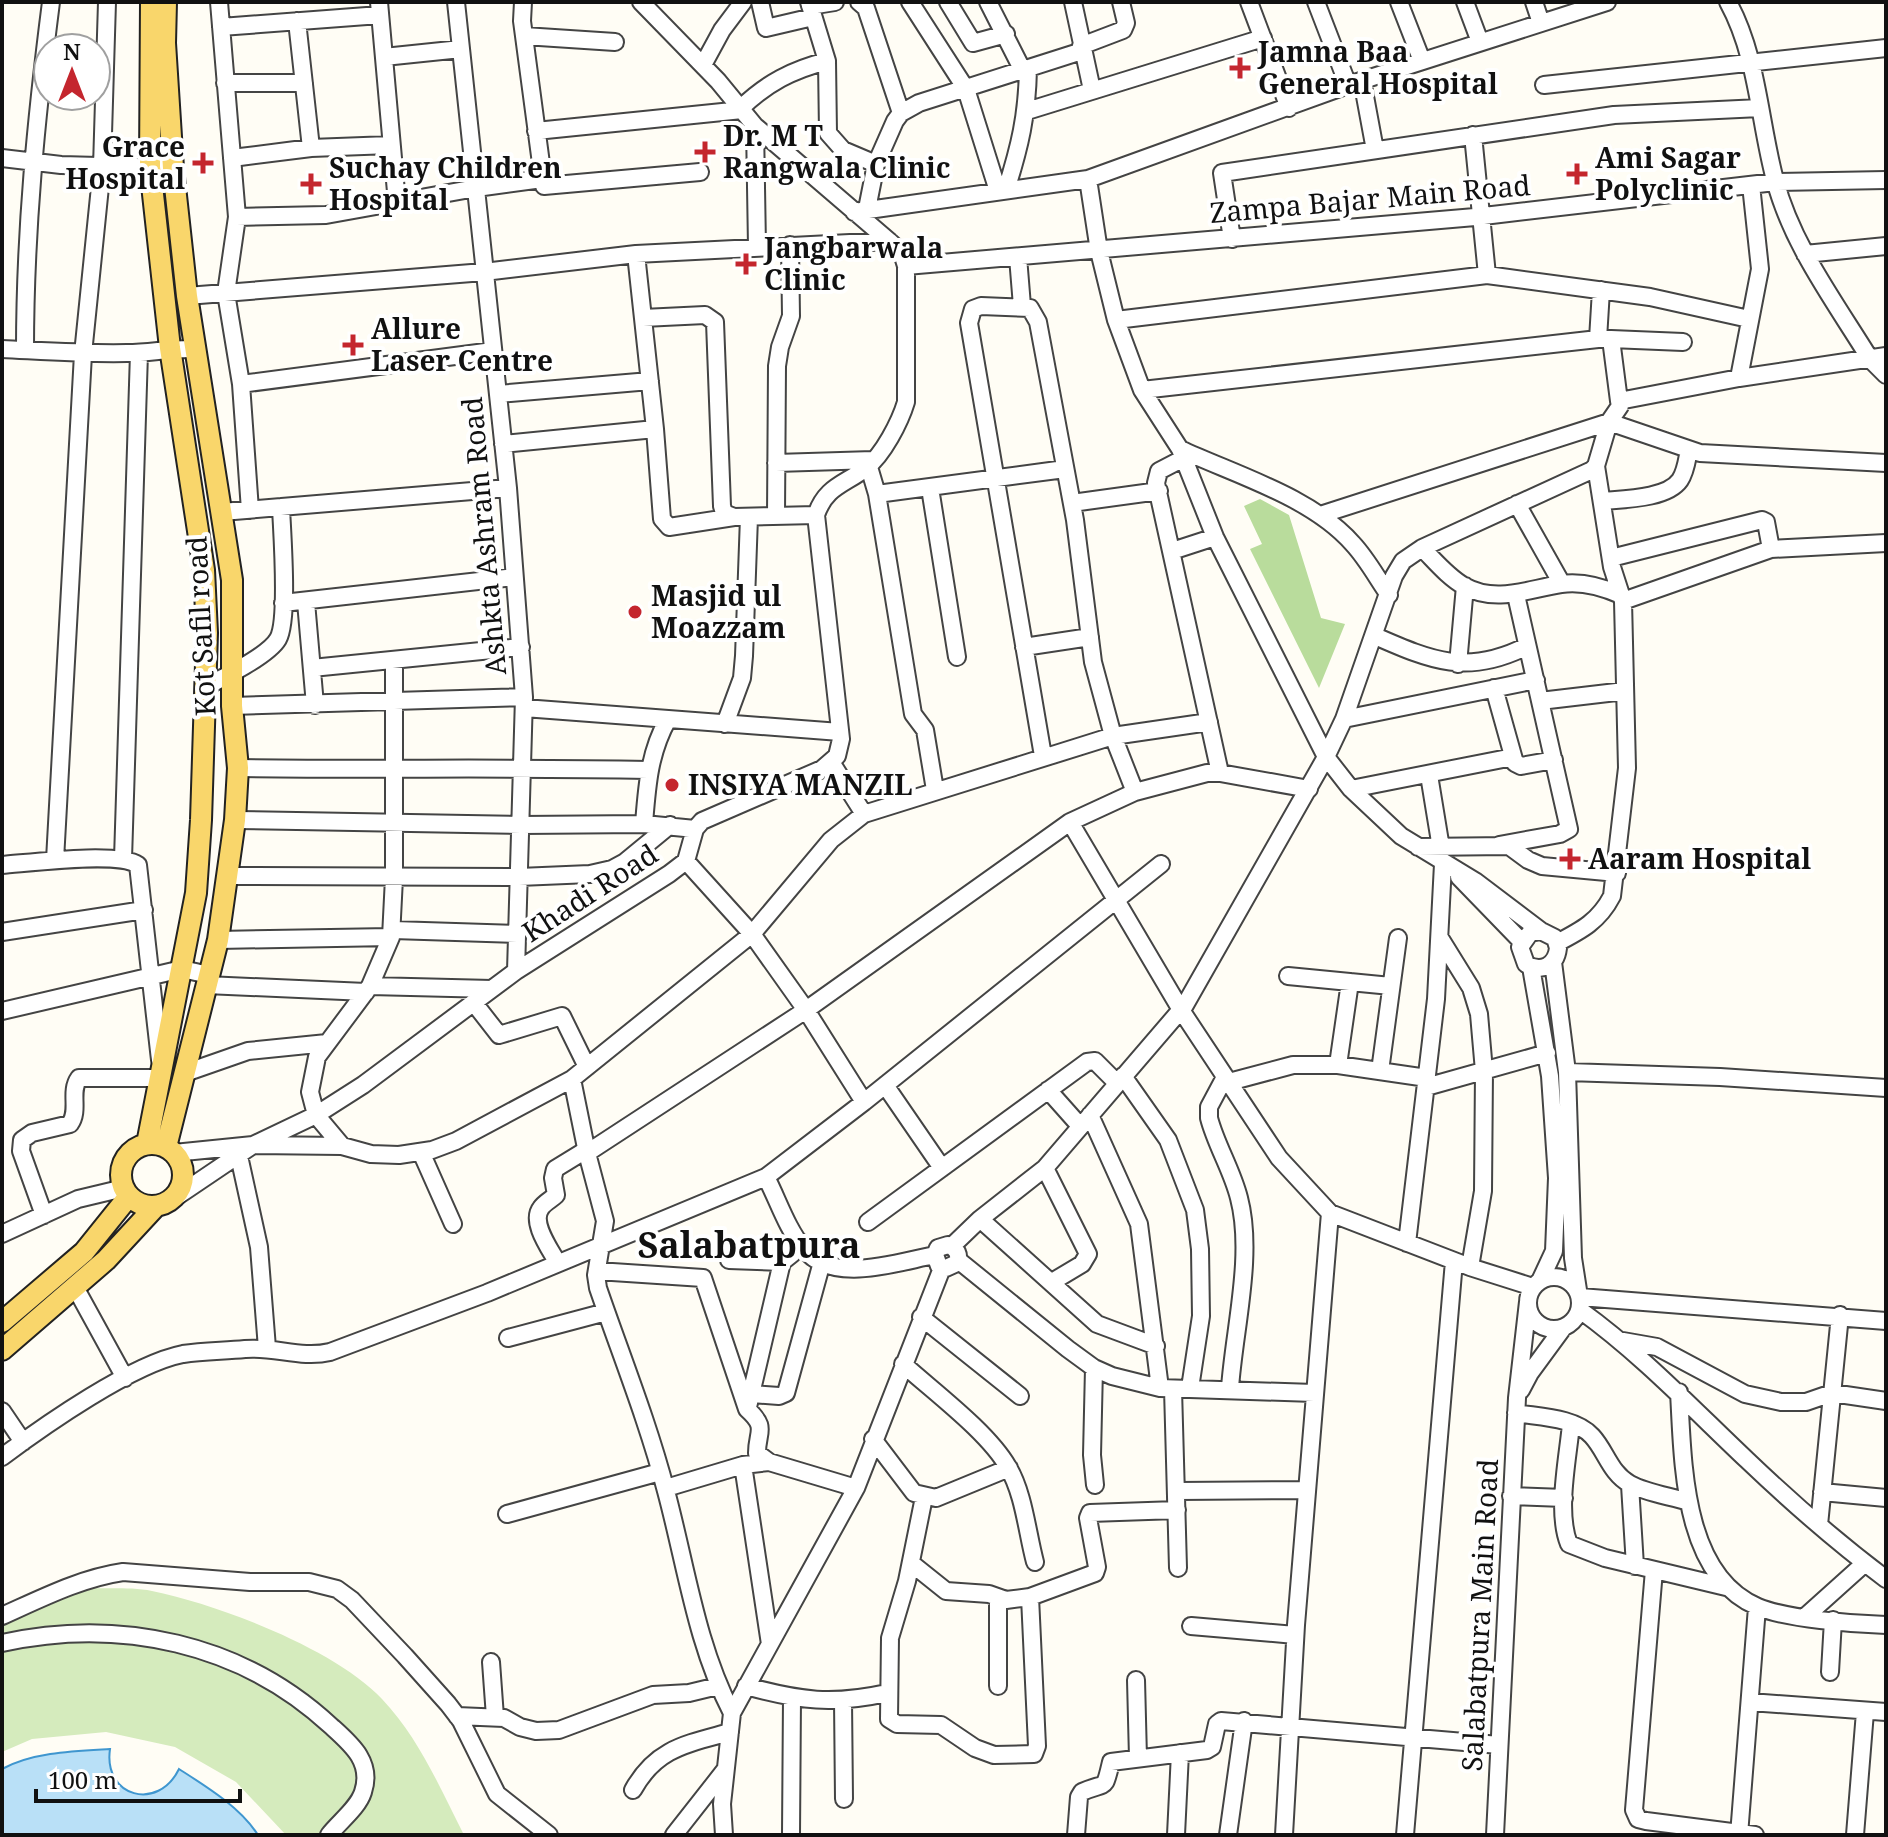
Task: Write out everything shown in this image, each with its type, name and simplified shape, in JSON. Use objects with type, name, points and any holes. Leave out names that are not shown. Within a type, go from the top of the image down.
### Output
[{"type":"main road","name":"Kot Safil road","points":[[151,2],[150,167],[170,348],[204,570],[207,633],[199,864],[161,1074],[163,1148]]},
{"type":"main road","name":"Kot Safil road","points":[[163,1148],[218,940],[235,820],[238,768],[232,706],[232,580],[187,296],[173,168],[165,43],[166,2]]},
{"type":"main road","points":[[2,1350],[106,1260],[179,1191],[183,1171],[163,1148],[130,1153],[121,1169],[126,1192],[146,1206],[164,1202]]},
{"type":"main road","points":[[2,1322],[84,1252],[126,1192]]},
{"type":"street","points":[[25,350],[31,162],[51,2]]},
{"type":"street","points":[[55,860],[83,354],[102,167],[107,2]]},
{"type":"street","points":[[219,2],[237,217],[226,293],[241,384],[250,510]]},
{"type":"street","name":"Ashkta Ashram Road","points":[[456,2],[508,488],[521,647],[524,702],[516,971]]},
{"type":"street","points":[[523,2],[521,14],[542,179],[546,187],[700,172]]},
{"type":"street","points":[[235,820],[644,824],[695,829],[702,821],[822,769],[840,749],[816,515],[822,499],[840,483],[871,464],[900,422],[906,402],[906,266],[902,253],[861,210],[755,126],[703,65],[641,2]]},
{"type":"street","points":[[703,65],[722,30],[743,2]]},
{"type":"street","points":[[760,2],[766,28],[811,8],[835,2]]},
{"type":"street","points":[[859,2],[866,8],[901,113]]},
{"type":"street","points":[[910,2],[966,89],[1002,190]]},
{"type":"street","points":[[948,2],[973,43],[1006,34]]},
{"type":"street","points":[[988,2],[1025,70],[1027,111],[1020,147],[1002,190]]},
{"type":"street","points":[[1073,2],[1092,90]]},
{"type":"street","points":[[861,210],[876,164],[901,113],[919,103],[1082,49],[1123,30],[1126,23],[1121,2]]},
{"type":"street","points":[[1249,2],[1289,108]]},
{"type":"street","points":[[1316,2],[1355,82],[1375,150]]},
{"type":"street","points":[[1399,2],[1422,61]]},
{"type":"street","points":[[1465,2],[1480,42]]},
{"type":"street","points":[[1534,2],[1541,23]]},
{"type":"street","points":[[861,210],[1088,179],[1355,82],[1607,2]]},
{"type":"street","points":[[1728,2],[1742,30],[1752,63],[1775,182],[1805,254],[1878,358],[1886,375]]},
{"type":"street","points":[[811,8],[827,61],[828,133],[843,150],[876,164]]},
{"type":"street","points":[[221,27],[297,21],[379,9],[397,203]]},
{"type":"street","points":[[297,21],[311,148]]},
{"type":"street","points":[[524,36],[615,42]]},
{"type":"street","points":[[1027,111],[1263,38]]},
{"type":"street","points":[[1544,85],[1886,48]]},
{"type":"street","points":[[384,57],[461,49]]},
{"type":"street","points":[[536,131],[742,109],[759,91],[780,77],[827,61]]},
{"type":"street","points":[[225,83],[304,83]]},
{"type":"street","points":[[1232,239],[1222,173],[1614,115],[1760,108]]},
{"type":"street","points":[[755,126],[757,247]]},
{"type":"street","points":[[1473,135],[1487,275]]},
{"type":"street","points":[[232,158],[311,148],[390,145]]},
{"type":"street","points":[[2,158],[102,167],[173,168]]},
{"type":"street","points":[[237,217],[313,216],[542,179]]},
{"type":"street","points":[[1088,179],[1099,251],[1116,320],[1142,390],[1182,453],[1215,537],[1326,757],[1371,811],[1416,847],[1446,860],[1541,931],[1551,935],[1557,943],[1558,953],[1553,962],[1543,968],[1531,967],[1522,959],[1522,942],[1530,933],[1541,931]]},
{"type":"street","name":"Zampa Bajar Main Road","points":[[906,266],[1483,216],[1775,182],[1886,180]]},
{"type":"street","points":[[1739,378],[1760,269],[1751,185]]},
{"type":"street","points":[[187,296],[484,272],[636,254],[889,241]]},
{"type":"street","points":[[776,516],[777,366],[791,316],[790,245]]},
{"type":"street","points":[[1805,254],[1886,246]]},
{"type":"street","points":[[636,254],[664,525],[669,527],[742,517],[816,515]]},
{"type":"street","points":[[1018,257],[1022,306]]},
{"type":"street","points":[[1116,320],[1487,275],[1650,297],[1749,319]]},
{"type":"street","points":[[1557,943],[1591,926],[1605,911],[1612,896],[1627,768],[1622,598],[1611,558],[1596,466],[1609,422],[1620,406],[1604,339],[1601,290]]},
{"type":"street","points":[[1043,756],[970,314],[981,306],[1030,308],[1038,322],[1072,503],[1099,686],[1113,736],[1135,792]]},
{"type":"street","points":[[643,318],[705,315],[715,322],[722,506],[724,513],[742,517]]},
{"type":"street","points":[[1142,390],[1604,339],[1683,342]]},
{"type":"street","points":[[2,349],[83,354],[195,349]]},
{"type":"street","points":[[241,384],[493,351]]},
{"type":"street","points":[[123,859],[139,353]]},
{"type":"street","points":[[1619,401],[1739,378],[1878,358]]},
{"type":"street","points":[[498,394],[650,381]]},
{"type":"street","points":[[1320,515],[1609,422],[1700,453],[1886,463]]},
{"type":"street","points":[[503,444],[655,429]]},
{"type":"street","points":[[1602,501],[1637,499],[1676,484],[1682,476],[1689,450]]},
{"type":"street","points":[[1182,453],[1159,471],[1156,483],[1220,773]]},
{"type":"street","points":[[1182,453],[1269,488],[1320,515],[1354,545],[1389,595]]},
{"type":"street","points":[[776,463],[871,464]]},
{"type":"street","points":[[871,464],[913,714],[925,730],[935,790]]},
{"type":"street","points":[[955,1253],[980,1219],[1045,1168],[1181,1010],[1326,757],[1344,719],[1394,576],[1403,561],[1422,548],[1596,466]]},
{"type":"street","points":[[877,494],[1065,469]]},
{"type":"street","points":[[222,512],[508,488]]},
{"type":"street","points":[[930,488],[957,657]]},
{"type":"street","points":[[1072,503],[1159,491]]},
{"type":"street","points":[[1517,504],[1562,584]]},
{"type":"street","points":[[205,687],[232,674],[277,642],[280,635],[283,603],[281,507]]},
{"type":"street","points":[[725,724],[742,678],[744,656],[742,517]]},
{"type":"street","points":[[1611,558],[1762,520],[1766,522],[1771,549]]},
{"type":"street","points":[[1172,551],[1215,537]]},
{"type":"street","points":[[1622,598],[1771,549],[1886,543]]},
{"type":"street","points":[[1422,548],[1465,586],[1483,592],[1516,595],[1562,584],[1581,584],[1608,589],[1622,598]]},
{"type":"street","points":[[283,603],[514,577]]},
{"type":"street","points":[[1458,664],[1465,586]]},
{"type":"street","points":[[1446,860],[1499,845],[1560,834],[1569,829],[1516,595]]},
{"type":"street","points":[[306,602],[315,705]]},
{"type":"street","points":[[1375,636],[1423,657],[1458,664],[1505,657],[1527,646]]},
{"type":"street","points":[[1024,647],[1090,637]]},
{"type":"street","points":[[312,668],[521,647]]},
{"type":"street","points":[[342,1146],[316,1115],[310,1092],[317,1057],[368,989],[392,933],[394,661]]},
{"type":"street","points":[[1344,719],[1536,680]]},
{"type":"street","points":[[1494,688],[1518,766],[1554,760]]},
{"type":"street","points":[[1540,701],[1625,691]]},
{"type":"street","points":[[232,706],[394,701],[524,702],[668,719],[840,732]]},
{"type":"street","points":[[644,824],[648,770],[659,734],[668,719]]},
{"type":"street","points":[[163,1148],[342,1146],[371,1154],[399,1155],[456,1141],[572,1079],[587,1067],[752,934],[831,840],[864,814],[1113,736],[1209,722]]},
{"type":"street","points":[[1351,789],[1513,757]]},
{"type":"street","points":[[831,762],[864,814]]},
{"type":"street","points":[[238,768],[648,770]]},
{"type":"street","points":[[557,1262],[541,1230],[539,1213],[556,1195],[555,1169],[587,1152],[806,1010],[1070,822],[1135,792],[1207,773],[1309,789]]},
{"type":"street","points":[[1407,1243],[1427,1082],[1446,860],[1429,775]]},
{"type":"street","points":[[1070,822],[1114,900],[1227,1080],[1279,1158],[1330,1213],[1534,1290]]},
{"type":"street","points":[[227,876],[394,878],[590,874],[612,869],[670,825]]},
{"type":"street","name":"Khadi Road","points":[[164,1202],[253,1145],[316,1115],[363,1085],[516,971],[669,874],[686,861],[695,829]]},
{"type":"street","points":[[1499,845],[1509,846],[1542,866],[1617,873]]},
{"type":"street","points":[[2,865],[55,860],[133,861],[139,869],[144,910],[161,1074],[79,1078],[74,1088],[75,1114],[70,1124],[26,1135],[21,1151],[44,1215]]},
{"type":"street","points":[[1446,860],[1469,891],[1522,942]]},
{"type":"street","points":[[686,861],[752,934],[806,1010],[864,1102]]},
{"type":"street","points":[[2,1457],[125,1378],[161,1361],[183,1354],[267,1348],[306,1355],[330,1352],[487,1293],[766,1177],[1161,864]]},
{"type":"street","points":[[2,932],[144,910]]},
{"type":"street","points":[[218,940],[392,933],[517,934]]},
{"type":"street","points":[[1380,1071],[1398,938]]},
{"type":"street","points":[[1405,1835],[1462,1264],[1479,1227],[1483,1191],[1484,1071],[1479,1014],[1471,988],[1440,938]]},
{"type":"street","points":[[1553,962],[1567,1072],[1573,1258],[1579,1299],[1571,1323],[1563,1328],[1530,1373],[1516,1406],[1571,1424],[1592,1435],[1616,1474],[1630,1485],[1689,1502]]},
{"type":"street","points":[[1531,967],[1547,1053],[1557,1178],[1554,1251],[1534,1290],[1533,1318],[1539,1324],[1563,1328]]},
{"type":"street","points":[[2,1011],[182,969],[208,980],[368,989],[492,989]]},
{"type":"street","points":[[1288,976],[1391,986]]},
{"type":"street","points":[[1338,1065],[1350,982]]},
{"type":"street","points":[[474,1003],[499,1035],[562,1016],[587,1067]]},
{"type":"street","points":[[185,1073],[248,1051],[327,1043]]},
{"type":"street","points":[[1230,1388],[1241,1300],[1244,1225],[1239,1199],[1209,1118],[1209,1107],[1227,1080],[1293,1065],[1338,1065],[1427,1082],[1484,1071],[1547,1053]]},
{"type":"street","points":[[868,1222],[1091,1060],[1120,1080],[1168,1140],[1195,1210],[1200,1249],[1201,1316],[1174,1388]]},
{"type":"street","points":[[1567,1072],[1720,1077],[1886,1088]]},
{"type":"street","points":[[572,1079],[605,1221],[597,1271],[598,1288],[663,1480],[694,1608],[718,1686],[732,1713]]},
{"type":"street","points":[[885,1085],[942,1168]]},
{"type":"street","points":[[1048,1090],[1085,1120],[1139,1224],[1156,1346],[1174,1388],[1178,1568]]},
{"type":"street","points":[[421,1152],[453,1224]]},
{"type":"street","points":[[239,1156],[259,1247],[267,1348]]},
{"type":"street","points":[[1045,1168],[1088,1254],[1082,1264],[1052,1282]]},
{"type":"street","points":[[766,1177],[804,1250],[822,1262],[851,1269],[938,1262]]},
{"type":"street","points":[[2,1234],[78,1199],[126,1192]]},
{"type":"street","points":[[1284,1835],[1295,1635],[1330,1213]]},
{"type":"street","points":[[980,1219],[1097,1324],[1156,1346]]},
{"type":"street","points":[[749,1401],[782,1262],[800,1242]]},
{"type":"street","points":[[724,1835],[722,1804],[732,1713],[856,1488],[921,1317],[941,1246],[955,1253],[1094,1368],[1112,1376],[1174,1388],[1314,1393]]},
{"type":"street","points":[[729,1260],[782,1262]]},
{"type":"street","points":[[749,1401],[786,1393],[822,1262]]},
{"type":"street","points":[[597,1271],[703,1278],[761,1428],[757,1453],[769,1462],[856,1488]]},
{"type":"street","points":[[1534,1290],[1547,1277],[1565,1278],[1579,1299],[1748,1461],[1819,1525],[1886,1579]]},
{"type":"street","points":[[75,1287],[125,1378]]},
{"type":"street","name":"Salabatpura Main Road","points":[[1495,1835],[1516,1406],[1534,1290]]},
{"type":"street","points":[[1579,1299],[1840,1315],[1886,1321]]},
{"type":"street","points":[[508,1338],[606,1312]]},
{"type":"street","points":[[1819,1525],[1840,1315]]},
{"type":"street","points":[[921,1317],[1020,1396]]},
{"type":"street","points":[[1623,1341],[1657,1347],[1745,1394],[1781,1402],[1806,1402],[1832,1393],[1886,1401]]},
{"type":"street","points":[[903,1364],[985,1437],[1009,1468],[1035,1562]]},
{"type":"street","points":[[1094,1368],[1092,1455],[1095,1485]]},
{"type":"street","points":[[1679,1392],[1684,1478],[1689,1502],[1711,1568],[1726,1587],[1757,1607],[1886,1625]]},
{"type":"street","points":[[2,1411],[23,1442]]},
{"type":"street","points":[[1571,1424],[1564,1498],[1565,1535],[1569,1544],[1581,1551],[1635,1566],[1726,1587]]},
{"type":"street","points":[[873,1439],[914,1493],[924,1497],[945,1495],[1009,1468]]},
{"type":"street","points":[[507,1514],[663,1480],[769,1462]]},
{"type":"street","points":[[743,1465],[770,1644]]},
{"type":"street","points":[[1630,1485],[1635,1566]]},
{"type":"street","points":[[1178,1491],[1307,1490]]},
{"type":"street","points":[[1822,1492],[1886,1498]]},
{"type":"street","points":[[1511,1496],[1564,1498]]},
{"type":"street","points":[[924,1497],[911,1563],[890,1638],[887,1693],[889,1719],[893,1723],[941,1725],[975,1748],[994,1755],[1034,1754],[1037,1746],[1030,1597]]},
{"type":"street","points":[[911,1563],[946,1591],[989,1594],[1015,1600],[1095,1573],[1097,1567],[1088,1518],[1090,1513],[1177,1510]]},
{"type":"street","points":[[1806,1616],[1865,1563]]},
{"type":"street","points":[[1654,1570],[1634,1810],[1638,1819],[1744,1834],[1757,1607]]},
{"type":"street","points":[[2,1616],[48,1595],[123,1572],[250,1582],[324,1584],[337,1589],[352,1600],[405,1656],[457,1716],[497,1794],[549,1835]]},
{"type":"street","points":[[998,1598],[998,1686]]},
{"type":"street","points":[[1830,1672],[1833,1620]]},
{"type":"street","points":[[1191,1626],[1295,1635]]},
{"type":"street","points":[[2,1643],[55,1634],[143,1636],[206,1651],[245,1666],[278,1684],[317,1713],[358,1751],[363,1766],[362,1795],[329,1835]]},
{"type":"street","points":[[491,1662],[495,1717]]},
{"type":"street","points":[[1136,1680],[1138,1758]]},
{"type":"street","points":[[457,1716],[495,1717],[536,1731],[559,1730],[653,1695],[689,1693],[718,1686]]},
{"type":"street","points":[[746,1686],[792,1698],[843,1700],[887,1693]]},
{"type":"street","points":[[791,1835],[792,1698]]},
{"type":"street","points":[[843,1700],[844,1799]]},
{"type":"street","points":[[1750,1702],[1886,1712]]},
{"type":"street","points":[[1855,1835],[1865,1712]]},
{"type":"street","points":[[1076,1835],[1079,1797],[1082,1792],[1102,1787],[1107,1782],[1111,1762],[1207,1750],[1212,1747],[1217,1724],[1221,1721],[1499,1745]]},
{"type":"street","points":[[1228,1835],[1244,1721]]},
{"type":"street","points":[[633,1790],[650,1763],[689,1744],[730,1732]]},
{"type":"street","points":[[1176,1835],[1180,1753]]},
{"type":"street","points":[[674,1835],[726,1768]]},
{"type":"green space","points":[[1260,499],[1289,515],[1321,618],[1345,624],[1319,688],[1250,549],[1262,544],[1244,506]]},
{"type":"green space","points":[[91,1588],[145,1590],[210,1607],[275,1632],[336,1663],[382,1699],[407,1730],[464,1835],[286,1835],[236,1782],[175,1747],[106,1732],[32,1739],[2,1752],[2,1623]]},
{"type":"water","points":[[110,1749],[110,1765],[123,1788],[134,1793],[158,1791],[170,1782],[179,1769],[212,1790],[258,1835],[2,1835],[2,1769],[41,1756]]},
{"type":"place","name":"Jamna Baa General Hospital","points":[[1240,68]]},
{"type":"place","name":"Dr. M T Rangwala Clinic","points":[[705,152]]},
{"type":"place","name":"Grace Hospital","points":[[203,163]]},
{"type":"place","name":"Ami Sagar Polyclinic","points":[[1577,174]]},
{"type":"place","name":"Suchay Children Hospital","points":[[311,184]]},
{"type":"place","name":"Jangbarwala Clinic","points":[[746,264]]},
{"type":"place","name":"Allure Laser Centre","points":[[353,345]]},
{"type":"place","name":"Masjid ul Moazzam","points":[[635,612]]},
{"type":"place","name":"INSIYA MANZIL","points":[[672,785]]},
{"type":"place","name":"Aaram Hospital","points":[[1570,859]]},
{"type":"district","name":"Salabatpura","points":[[749,1245]]}]
